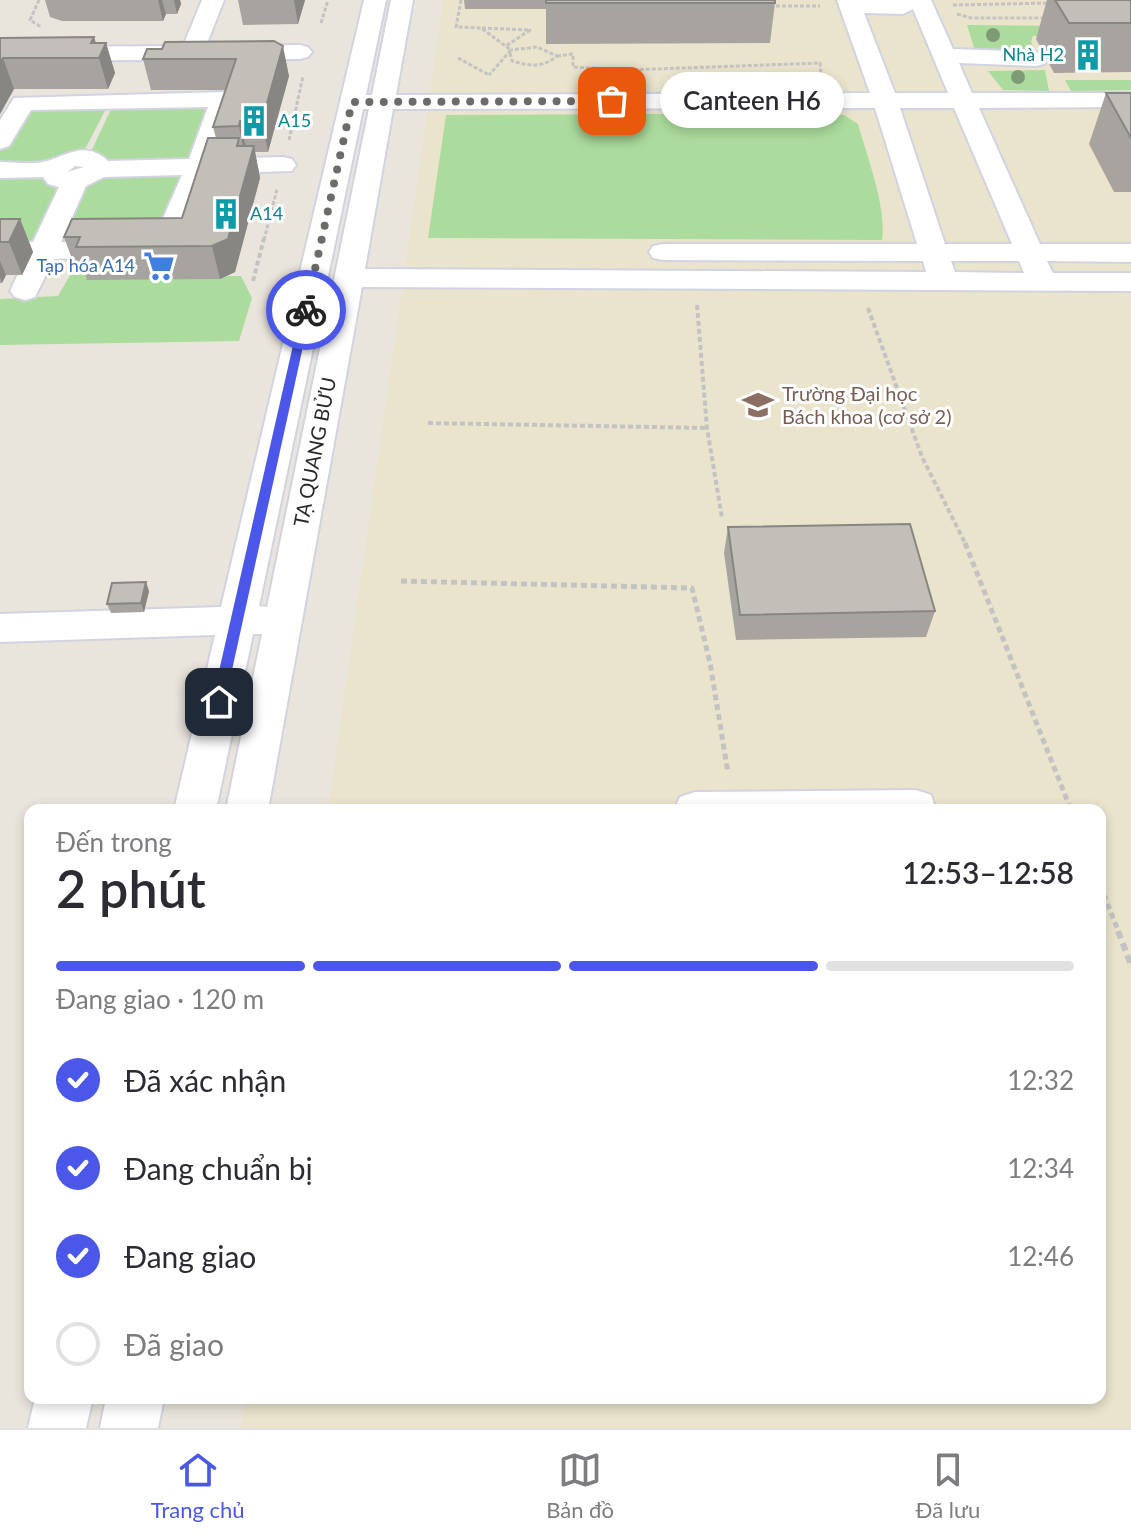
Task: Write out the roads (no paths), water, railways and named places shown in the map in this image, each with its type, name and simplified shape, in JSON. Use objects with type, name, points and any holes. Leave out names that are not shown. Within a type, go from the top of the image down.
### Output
[{"type":"street","points":[[192,53],[213,0]]},
{"type":"street","name":"TẠ QUANG BỬU","points":[[248,804],[351,265],[375,0]]},
{"type":"street","name":"TẠ QUANG BỬU","points":[[196,804],[237,621],[367,101],[402,0]]},
{"type":"street","points":[[857,3],[893,82],[932,81],[908,2]]},
{"type":"street","points":[[857,3],[908,2]]},
{"type":"street","points":[[908,2],[945,56],[1042,282]]},
{"type":"street","points":[[857,3],[943,281]]},
{"type":"street","points":[[0,54],[300,52]]},
{"type":"street","points":[[25,291],[133,54]]},
{"type":"street","points":[[945,56],[1036,59]]},
{"type":"street","points":[[0,141],[23,103],[223,99],[199,167],[163,249],[0,251]]},
{"type":"street","points":[[367,101],[1131,100]]},
{"type":"street","points":[[0,170],[84,156],[199,167],[283,165]]},
{"type":"street","points":[[351,265],[443,251]]},
{"type":"street","points":[[351,265],[629,266],[935,252],[1131,253]]},
{"type":"street","points":[[629,266],[695,280],[1131,282]]},
{"type":"street","points":[[0,628],[283,620]]},
{"type":"street","points":[[57,1428],[63,1404]]},
{"type":"street","points":[[129,1428],[134,1404]]},
{"type":"place","name":"Nhà H2","points":[[1088,55]]},
{"type":"place","name":"Canteen H6","points":[[612,101]]},
{"type":"place","name":"A15","points":[[254,121]]},
{"type":"place","name":"A14","points":[[226,214]]},
{"type":"place","name":"Tạp hóa A14","points":[[159,266]]},
{"type":"place","name":"Trường Đại học Bách khoa (cơ sở 2)","points":[[758,405]]}]
